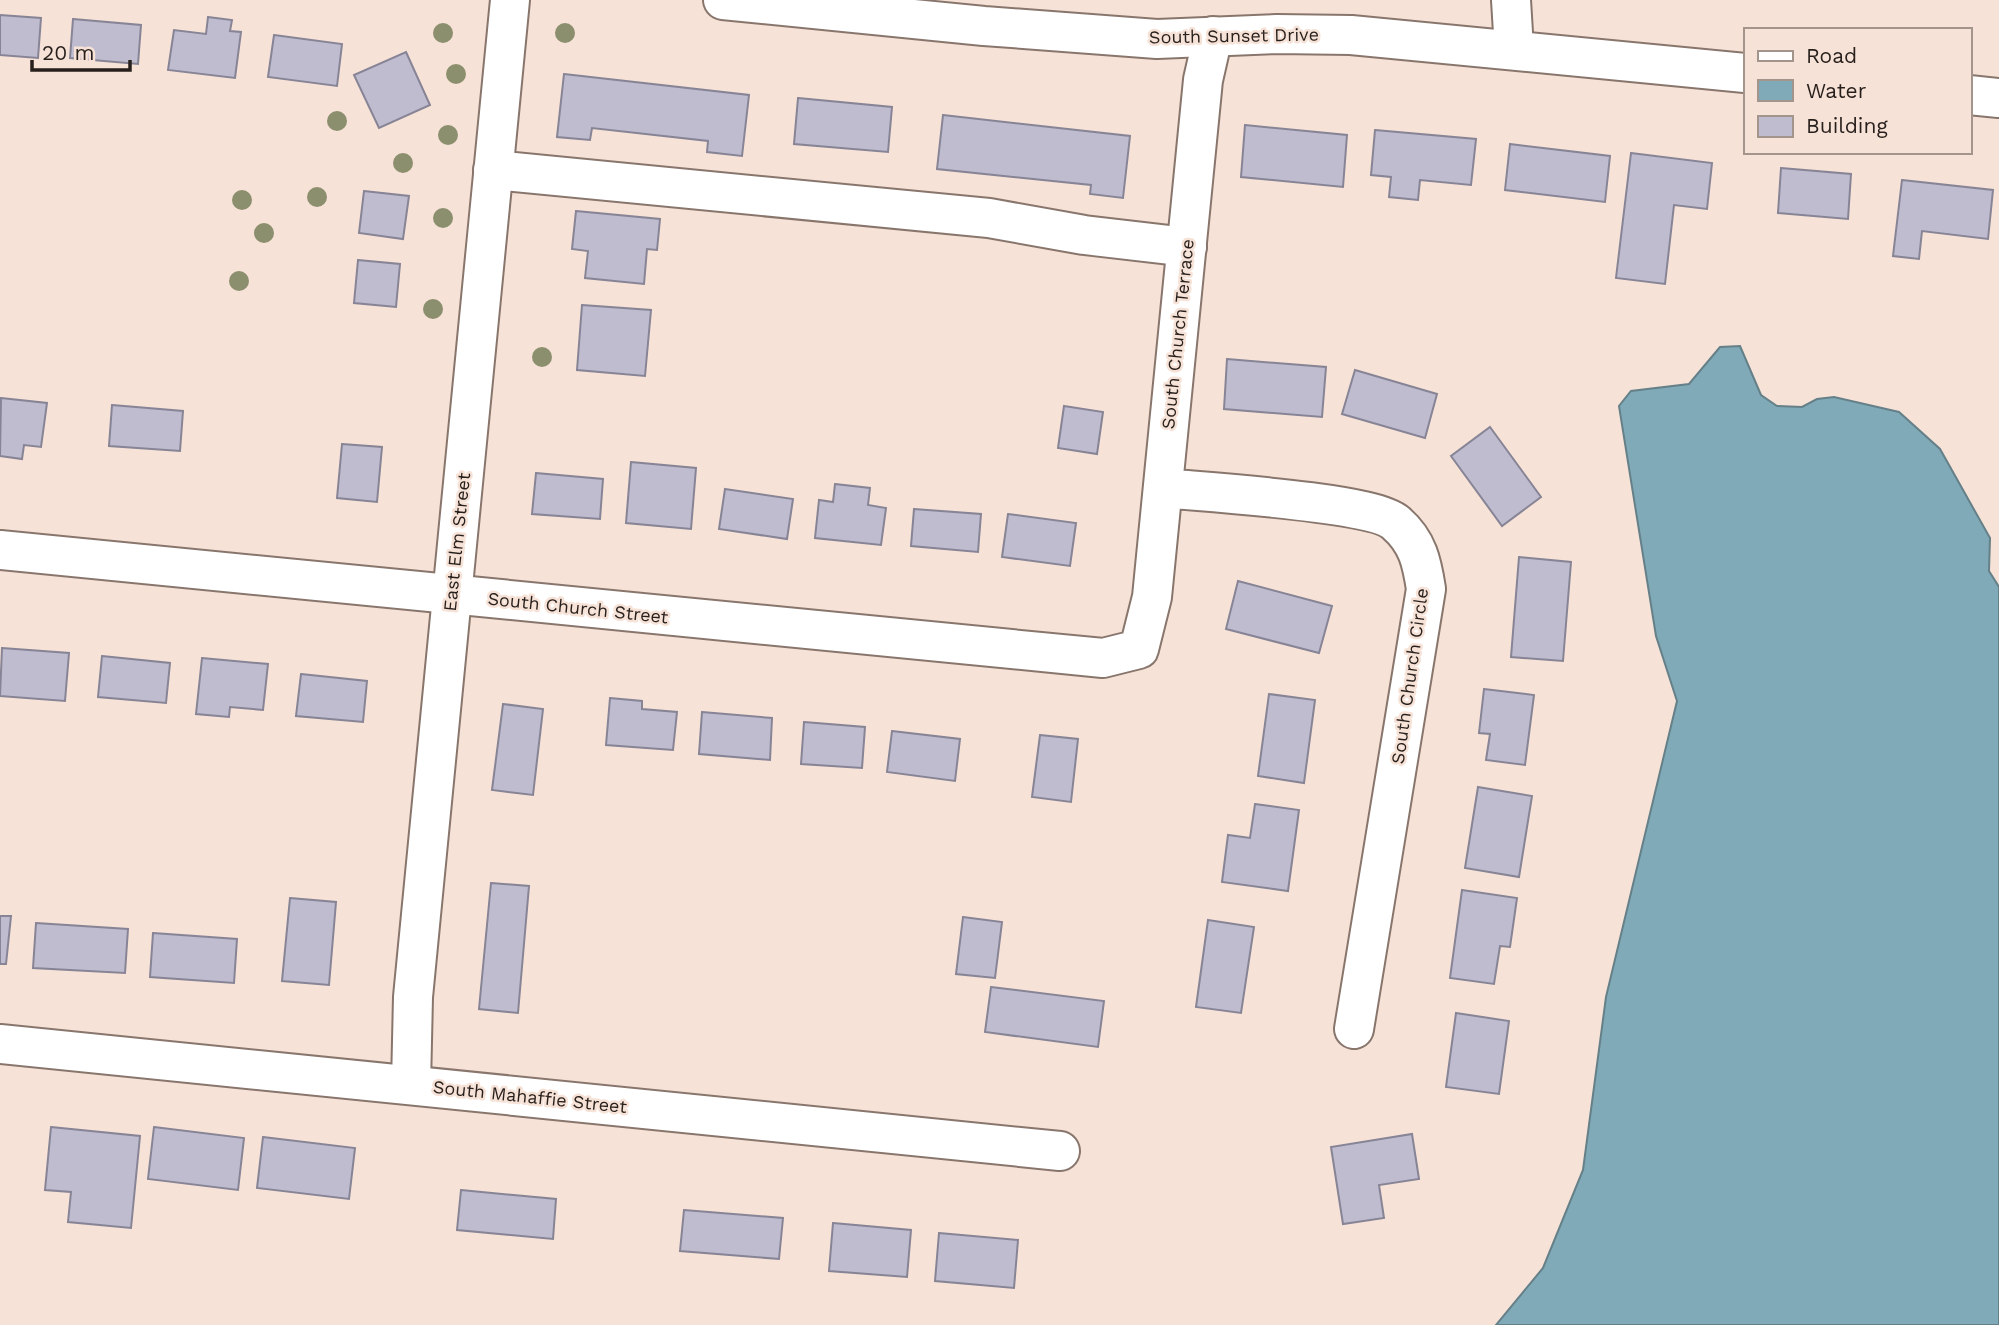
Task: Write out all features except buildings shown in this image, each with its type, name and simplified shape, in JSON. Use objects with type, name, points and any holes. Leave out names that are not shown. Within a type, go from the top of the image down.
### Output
[{"type":"street","name":"East Elm Street","points":[[411,1085],[412,997],[510,0]]},
{"type":"street","name":"South Sunset Drive","points":[[723,0],[986,13],[1157,39],[1351,35],[1744,72]]},
{"type":"street","points":[[1511,0],[1514,49]]},
{"type":"street","name":"South Church Terrace","points":[[1143,632],[1152,597],[1203,80],[1213,36]]},
{"type":"street","points":[[1971,95],[1999,98]]},
{"type":"street","points":[[493,170],[989,218],[1187,247]]},
{"type":"street","name":"South Church Circle","points":[[1163,488],[1347,507],[1395,521],[1422,556],[1426,589],[1354,1029]]},
{"type":"street","name":"South Church Street","points":[[0,550],[1103,659],[1139,649],[1143,632]]},
{"type":"street","name":"South Mahaffie Street","points":[[0,1044],[1060,1151]]},
{"type":"water","points":[[1740,346],[1761,395],[1777,406],[1802,407],[1817,399],[1834,397],[1899,412],[1940,449],[1990,538],[1989,571],[1999,587],[1999,1325],[1496,1325],[1543,1268],[1583,1170],[1606,997],[1677,701],[1656,636],[1619,406],[1631,391],[1689,384],[1720,347]]}]
